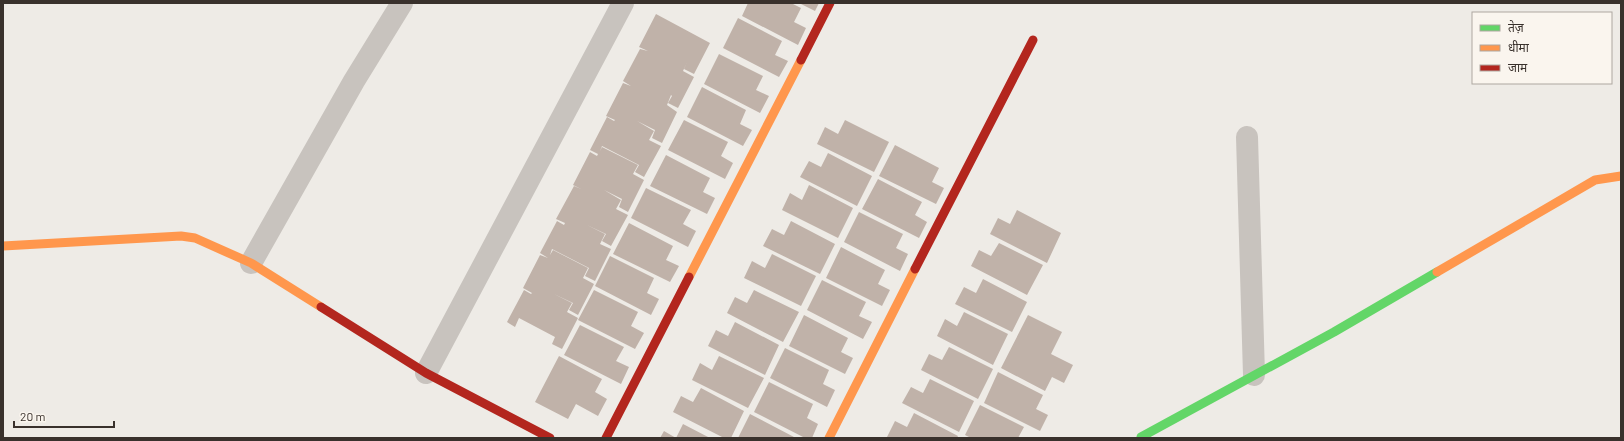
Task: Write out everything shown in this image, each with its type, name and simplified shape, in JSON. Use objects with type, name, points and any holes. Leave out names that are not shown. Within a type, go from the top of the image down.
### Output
[{"type":"street","points":[[251,263],[354,81],[402,3]]},
{"type":"street","points":[[426,373],[623,3]]},
{"type":"street","points":[[606,438],[830,3]]},
{"type":"street","points":[[829,438],[1033,40]]},
{"type":"street","points":[[1247,137],[1254,375]]},
{"type":"street","points":[[1141,437],[1334,332],[1594,180],[1621,176]]},
{"type":"street","points":[[3,246],[181,236],[195,238],[251,263],[426,373],[550,438]]},
{"type":"building","points":[[748,3],[791,3],[801,8],[794,22],[806,28],[798,45],[742,16]]},
{"type":"building","points":[[799,3],[819,3],[815,11]]},
{"type":"building","points":[[656,14],[710,43],[694,74],[684,69],[687,62],[683,71],[694,77],[678,108],[668,103],[672,96],[671,95],[667,105],[677,112],[662,143],[652,138],[655,130],[637,121],[654,131],[649,140],[661,146],[644,177],[635,172],[639,165],[602,146],[600,151],[602,147],[638,165],[633,174],[644,180],[628,212],[619,207],[622,199],[604,190],[621,200],[616,209],[628,215],[611,246],[602,241],[606,234],[587,225],[605,234],[600,244],[611,249],[595,281],[585,276],[589,268],[552,249],[550,255],[553,250],[588,268],[583,278],[594,284],[578,315],[569,310],[573,303],[554,294],[572,303],[567,312],[578,318],[562,349],[552,344],[555,337],[519,318],[515,327],[507,322],[524,290],[531,294],[532,293],[523,288],[540,255],[548,258],[540,253],[557,221],[564,225],[565,223],[556,219],[574,186],[581,189],[573,185],[590,152],[597,156],[598,154],[590,150],[607,117],[614,121],[615,120],[606,116],[623,83],[631,86],[623,81],[640,49],[648,51],[639,47]]},
{"type":"building","points":[[738,18],[782,41],[775,55],[788,61],[779,77],[723,48]]},
{"type":"building","points":[[719,54],[763,76],[756,90],[769,96],[760,113],[704,84]]},
{"type":"building","points":[[702,87],[746,110],[740,124],[752,130],[743,146],[687,117]]},
{"type":"building","points":[[684,120],[728,142],[721,156],[733,163],[725,179],[668,150]]},
{"type":"building","points":[[845,120],[889,142],[874,172],[817,144],[825,127],[838,134]]},
{"type":"building","points":[[895,145],[939,168],[932,182],[944,188],[936,204],[879,176]]},
{"type":"building","points":[[828,153],[872,176],[857,206],[800,177],[809,161],[821,167]]},
{"type":"building","points":[[666,155],[710,178],[703,192],[715,198],[707,214],[650,186]]},
{"type":"building","points":[[878,179],[922,202],[915,215],[927,222],[919,238],[862,209]]},
{"type":"building","points":[[809,185],[853,208],[838,238],[782,210],[790,193],[802,200]]},
{"type":"building","points":[[646,188],[691,210],[683,224],[696,231],[688,247],[631,218]]},
{"type":"building","points":[[1017,210],[1061,233],[1047,263],[990,234],[998,218],[1010,224]]},
{"type":"building","points":[[859,212],[903,234],[896,248],[908,254],[900,271],[844,242]]},
{"type":"building","points":[[791,221],[835,244],[820,274],[763,246],[772,229],[784,235]]},
{"type":"building","points":[[629,223],[673,246],[666,260],[679,266],[670,282],[613,254]]},
{"type":"building","points":[[999,243],[1043,265],[1027,295],[971,266],[979,250],[991,256]]},
{"type":"building","points":[[841,247],[885,270],[878,284],[890,290],[882,306],[826,278]]},
{"type":"building","points":[[772,254],[816,276],[801,306],[744,278],[752,261],[765,268]]},
{"type":"building","points":[[610,256],[654,278],[647,293],[659,299],[651,315],[595,286]]},
{"type":"building","points":[[983,279],[1027,302],[1012,332],[955,304],[964,287],[976,293]]},
{"type":"building","points":[[822,280],[866,302],[859,316],[872,322],[863,339],[807,310]]},
{"type":"building","points":[[594,290],[638,312],[631,326],[644,333],[635,349],[578,320]]},
{"type":"building","points":[[754,290],[799,312],[783,342],[727,313],[735,297],[747,303]]},
{"type":"building","points":[[964,312],[1008,334],[993,365],[937,336],[945,319],[957,326]]},
{"type":"building","points":[[804,315],[848,338],[841,352],[853,358],[845,374],[789,346]]},
{"type":"building","points":[[1028,315],[1062,332],[1051,354],[1073,365],[1064,383],[1052,377],[1045,391],[1001,368]]},
{"type":"building","points":[[735,322],[779,345],[765,375],[708,346],[716,330],[728,336]]},
{"type":"building","points":[[580,325],[624,347],[616,361],[629,367],[621,384],[564,355]]},
{"type":"building","points":[[949,347],[993,369],[978,399],[921,370],[929,354],[942,360]]},
{"type":"building","points":[[785,348],[829,370],[823,384],[835,390],[827,407],[770,378]]},
{"type":"building","points":[[559,356],[602,379],[595,392],[607,399],[598,416],[576,404],[568,419],[535,402]]},
{"type":"building","points":[[719,356],[764,378],[748,408],[692,380],[700,363],[712,370]]},
{"type":"building","points":[[998,372],[1043,395],[1036,409],[1048,415],[1040,431],[984,403]]},
{"type":"building","points":[[930,379],[974,401],[959,432],[902,403],[911,387],[923,393]]},
{"type":"building","points":[[769,382],[813,404],[807,418],[818,424],[812,438],[805,438],[754,412]]},
{"type":"building","points":[[701,388],[744,411],[731,438],[724,438],[673,412],[681,396],[693,402]]},
{"type":"building","points":[[980,405],[1024,427],[1018,438],[971,438],[965,435]]},
{"type":"building","points":[[914,413],[958,436],[957,438],[887,437],[895,421],[907,427]]},
{"type":"building","points":[[750,414],[794,437],[794,438],[738,438]]},
{"type":"building","points":[[683,424],[710,438],[676,438]]},
{"type":"building","points":[[664,431],[676,438],[660,438]]},
{"type":"traffic: fast","points":[[1141,437],[1334,332],[1437,272]]},
{"type":"traffic: slow","points":[[689,277],[801,60]]},
{"type":"traffic: slow","points":[[1437,272],[1595,180],[1621,176]]},
{"type":"traffic: slow","points":[[3,246],[181,236],[195,238],[251,263],[321,307]]},
{"type":"traffic: slow","points":[[829,438],[915,269]]},
{"type":"traffic: jam","points":[[801,60],[830,3]]},
{"type":"traffic: jam","points":[[915,269],[1033,40]]},
{"type":"traffic: jam","points":[[606,438],[689,277]]},
{"type":"traffic: jam","points":[[321,307],[426,373],[550,438]]}]
